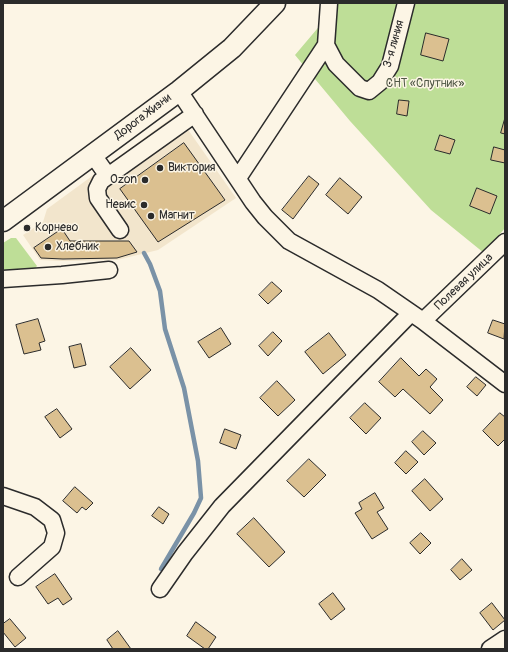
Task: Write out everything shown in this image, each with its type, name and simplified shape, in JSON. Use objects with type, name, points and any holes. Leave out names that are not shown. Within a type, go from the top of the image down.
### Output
[{"type":"main road","name":"Дорога Жизни","points":[[3,221],[179,91],[232,48],[275,3]]},
{"type":"street","points":[[238,178],[326,45],[329,3]]},
{"type":"street","name":"3-я линия","points":[[326,45],[336,64],[360,88],[370,91],[380,82],[390,66],[406,3]]},
{"type":"street","points":[[179,91],[253,202],[289,241],[378,290],[417,317],[505,384]]},
{"type":"street","points":[[120,230],[98,198],[97,189],[101,181],[195,114]]},
{"type":"street","points":[[93,155],[108,176]]},
{"type":"street","name":"Полевая улица","points":[[160,589],[185,553],[222,506],[417,317],[505,242]]},
{"type":"street","points":[[3,279],[109,270]]},
{"type":"street","points":[[3,496],[35,507],[52,520],[56,533],[52,548],[18,577]]},
{"type":"street","points":[[490,649],[505,639]]},
{"type":"shaded area","points":[[177,114],[236,198],[158,250],[117,260],[40,260],[23,235],[43,222],[47,209]]},
{"type":"green space","name":"СНТ «Спутник»","points":[[339,3],[505,3],[505,228],[484,253],[431,210],[350,121],[295,55]]},
{"type":"green space","points":[[11,238],[16,238],[37,266],[32,272],[3,275],[3,243]]},
{"type":"building","points":[[426,33],[449,39],[443,61],[421,55]]},
{"type":"building","points":[[399,100],[409,101],[407,116],[397,114]]},
{"type":"building","points":[[505,118],[505,134],[501,133]]},
{"type":"building","points":[[440,135],[455,140],[450,154],[435,150]]},
{"type":"building","points":[[184,143],[225,200],[158,242],[120,189]]},
{"type":"building","points":[[494,147],[505,150],[505,163],[491,160]]},
{"type":"building","points":[[309,176],[319,184],[293,219],[282,210]]},
{"type":"building","points":[[340,178],[362,197],[348,214],[326,195]]},
{"type":"building","points":[[477,188],[497,196],[490,214],[470,206]]},
{"type":"building","points":[[62,229],[70,241],[129,241],[137,252],[117,258],[41,258],[34,248]]},
{"type":"building","points":[[272,282],[282,291],[268,304],[259,295]]},
{"type":"building","points":[[38,319],[45,341],[39,343],[41,350],[24,354],[16,325]]},
{"type":"building","points":[[493,320],[505,324],[504,339],[488,333]]},
{"type":"building","points":[[221,328],[231,344],[209,358],[198,342]]},
{"type":"building","points":[[273,332],[282,341],[268,356],[259,346]]},
{"type":"building","points":[[329,333],[346,355],[323,374],[305,352]]},
{"type":"building","points":[[81,344],[86,365],[74,368],[69,347]]},
{"type":"building","points":[[131,348],[151,370],[130,389],[110,367]]},
{"type":"building","points":[[401,358],[419,376],[426,369],[437,379],[430,387],[443,400],[430,414],[403,389],[395,397],[379,382]]},
{"type":"building","points":[[476,377],[486,385],[477,396],[467,387]]},
{"type":"building","points":[[277,381],[295,400],[278,416],[260,398]]},
{"type":"building","points":[[365,403],[381,418],[366,434],[350,418]]},
{"type":"building","points":[[57,409],[72,429],[60,438],[45,417]]},
{"type":"building","points":[[500,413],[505,417],[505,439],[498,446],[483,431]]},
{"type":"building","points":[[225,429],[241,435],[236,449],[220,443]]},
{"type":"building","points":[[423,431],[436,443],[424,455],[412,442]]},
{"type":"building","points":[[406,451],[418,462],[406,474],[395,463]]},
{"type":"building","points":[[309,459],[326,475],[304,497],[287,481]]},
{"type":"building","points":[[425,479],[443,499],[430,511],[412,491]]},
{"type":"building","points":[[75,487],[93,503],[86,510],[82,507],[77,513],[63,501]]},
{"type":"building","points":[[375,493],[384,508],[377,512],[388,529],[372,539],[355,513],[362,509],[359,503]]},
{"type":"building","points":[[159,507],[169,514],[163,524],[152,516]]},
{"type":"building","points":[[254,518],[285,552],[269,567],[237,534]]},
{"type":"building","points":[[421,533],[431,543],[420,554],[410,543]]},
{"type":"building","points":[[462,559],[472,570],[460,580],[451,570]]},
{"type":"building","points":[[55,574],[72,599],[63,605],[58,598],[48,604],[36,587]]},
{"type":"building","points":[[333,593],[345,609],[331,620],[319,604]]},
{"type":"building","points":[[492,603],[505,620],[493,630],[480,613]]},
{"type":"building","points":[[10,619],[26,638],[15,647],[3,632],[3,624]]},
{"type":"building","points":[[196,622],[216,637],[208,649],[205,649],[187,636]]},
{"type":"building","points":[[118,631],[131,649],[113,649],[107,640]]},
{"type":"waterway","points":[[144,253],[150,264],[160,291],[165,329],[184,388],[198,461],[201,498],[194,513],[161,569]]},
{"type":"place","name":"Виктория","points":[[160,168]]},
{"type":"place","name":"Ozon","points":[[145,180]]},
{"type":"place","name":"Невис","points":[[144,205]]},
{"type":"place","name":"Магнит","points":[[151,216]]},
{"type":"place","name":"Корнево","points":[[27,228]]},
{"type":"place","name":"Хлебник","points":[[48,247]]}]
